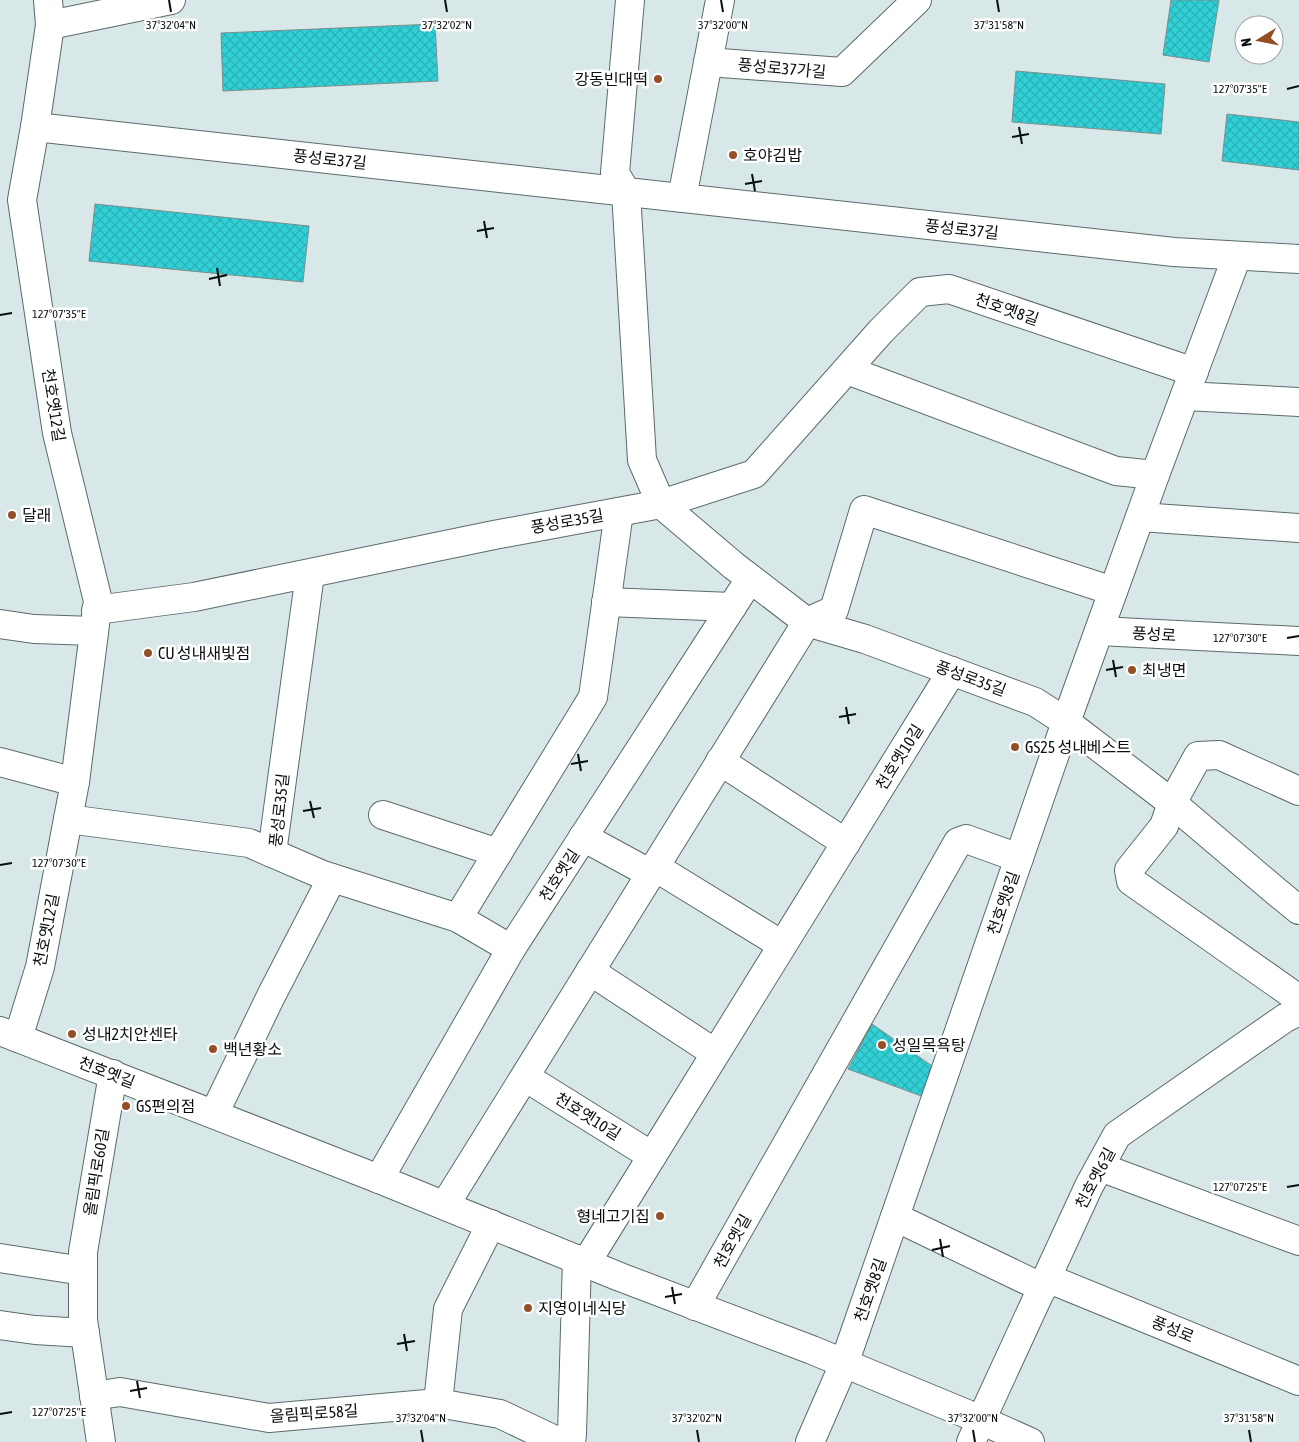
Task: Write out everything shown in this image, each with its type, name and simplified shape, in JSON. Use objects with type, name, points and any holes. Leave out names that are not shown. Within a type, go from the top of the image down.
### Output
[{"type":"street","name":"천호옛12길","points":[[9,1035],[40,967],[76,782],[98,601],[57,434],[22,200],[35,126],[49,12],[171,0]]},
{"type":"street","points":[[630,0],[615,173],[626,192],[642,460],[661,504]]},
{"type":"street","points":[[682,198],[720,0]]},
{"type":"street","name":"풍성로37가길","points":[[708,62],[842,72],[917,0]]},
{"type":"street","name":"풍성로37길","points":[[35,126],[1164,251],[1299,260]]},
{"type":"street","name":"천호옛8길","points":[[844,1364],[1066,722],[1236,256]]},
{"type":"street","name":"천호옛8길","points":[[661,504],[754,474],[881,331],[920,292],[949,289],[1189,384]]},
{"type":"street","points":[[846,370],[1116,471],[1155,475]]},
{"type":"street","points":[[1189,384],[1299,402]]},
{"type":"street","name":"풍성로35길","points":[[0,624],[34,629],[95,621],[194,598],[494,535],[661,504],[750,579],[807,622],[865,639],[1035,702],[1066,722],[1172,803],[1299,910]]},
{"type":"street","points":[[445,1206],[807,622],[834,610],[864,510],[1113,591]]},
{"type":"street","name":"풍성로35길","points":[[458,918],[593,697],[619,512]]},
{"type":"street","points":[[1140,517],[1299,528]]},
{"type":"street","name":"풍성로35길","points":[[310,574],[272,853],[332,878],[458,918],[511,949]]},
{"type":"street","name":"천호옛길","points":[[379,1179],[511,949],[750,579]]},
{"type":"street","points":[[606,602],[732,607]]},
{"type":"street","name":"풍성로","points":[[1099,631],[1299,641]]},
{"type":"street","name":"천호옛10길","points":[[581,1261],[652,1156],[952,672]]},
{"type":"street","points":[[1299,791],[1219,755],[1198,756],[1172,803],[1164,826],[1129,870],[1131,881],[1299,999]]},
{"type":"street","points":[[720,761],[846,843]]},
{"type":"street","points":[[0,762],[76,782]]},
{"type":"street","points":[[383,815],[498,853]]},
{"type":"street","points":[[68,820],[249,843],[272,853]]},
{"type":"street","points":[[583,837],[653,870],[782,946]]},
{"type":"street","name":"천호옛길","points":[[695,1306],[958,842],[966,839],[1019,858]]},
{"type":"street","points":[[214,1114],[271,996],[332,878]]},
{"type":"street","points":[[590,971],[715,1053]]},
{"type":"street","name":"천호옛6길","points":[[976,1431],[1089,1186],[1118,1135],[1299,1010]]},
{"type":"street","name":"천호옛길","points":[[9,1035],[379,1179],[581,1261],[844,1364],[976,1431],[1030,1442]]},
{"type":"street","name":"올림픽로60길","points":[[101,1442],[83,1320],[83,1252],[112,1074]]},
{"type":"street","name":"천호옛10길","points":[[525,1077],[652,1156]]},
{"type":"street","points":[[1100,1167],[1299,1241]]},
{"type":"street","points":[[896,1216],[1045,1283]]},
{"type":"street","points":[[438,1403],[448,1308],[490,1224]]},
{"type":"street","points":[[0,1258],[83,1271]]},
{"type":"street","points":[[571,1442],[581,1261]]},
{"type":"street","name":"풍성로","points":[[1045,1283],[1299,1381]]},
{"type":"street","points":[[0,1325],[35,1330],[85,1333]]},
{"type":"street","points":[[810,1442],[844,1364]]},
{"type":"street","name":"올림픽로58길","points":[[94,1396],[120,1392],[270,1418],[438,1403],[500,1414],[559,1442]]},
{"type":"building","points":[[1171,0],[1219,0],[1209,62],[1163,55]]},
{"type":"building","points":[[435,24],[438,81],[223,91],[221,33]]},
{"type":"building","points":[[1016,71],[1165,84],[1161,134],[1012,122]]},
{"type":"building","points":[[1227,114],[1299,122],[1299,170],[1222,161]]},
{"type":"building","points":[[95,204],[309,226],[303,282],[89,261]]},
{"type":"building","name":"성일목욕탕","points":[[872,1024],[932,1066],[924,1097],[848,1069]]},
{"type":"place","name":"강동빈대떡","points":[[658,79]]},
{"type":"place","name":"호야김밥","points":[[733,155]]},
{"type":"place","name":"달래","points":[[12,515]]},
{"type":"place","name":"CU 성내새빛점","points":[[148,653]]},
{"type":"place","name":"최냉면","points":[[1132,670]]},
{"type":"place","name":"GS25 성내베스트","points":[[1015,747]]},
{"type":"place","name":"성내2치안센타","points":[[72,1034]]},
{"type":"place","name":"성일목욕탕","points":[[882,1045]]},
{"type":"place","name":"백년황소","points":[[213,1049]]},
{"type":"place","name":"GS편의점","points":[[126,1106]]},
{"type":"place","name":"형네고기집","points":[[660,1216]]},
{"type":"place","name":"지영이네식당","points":[[528,1308]]}]
